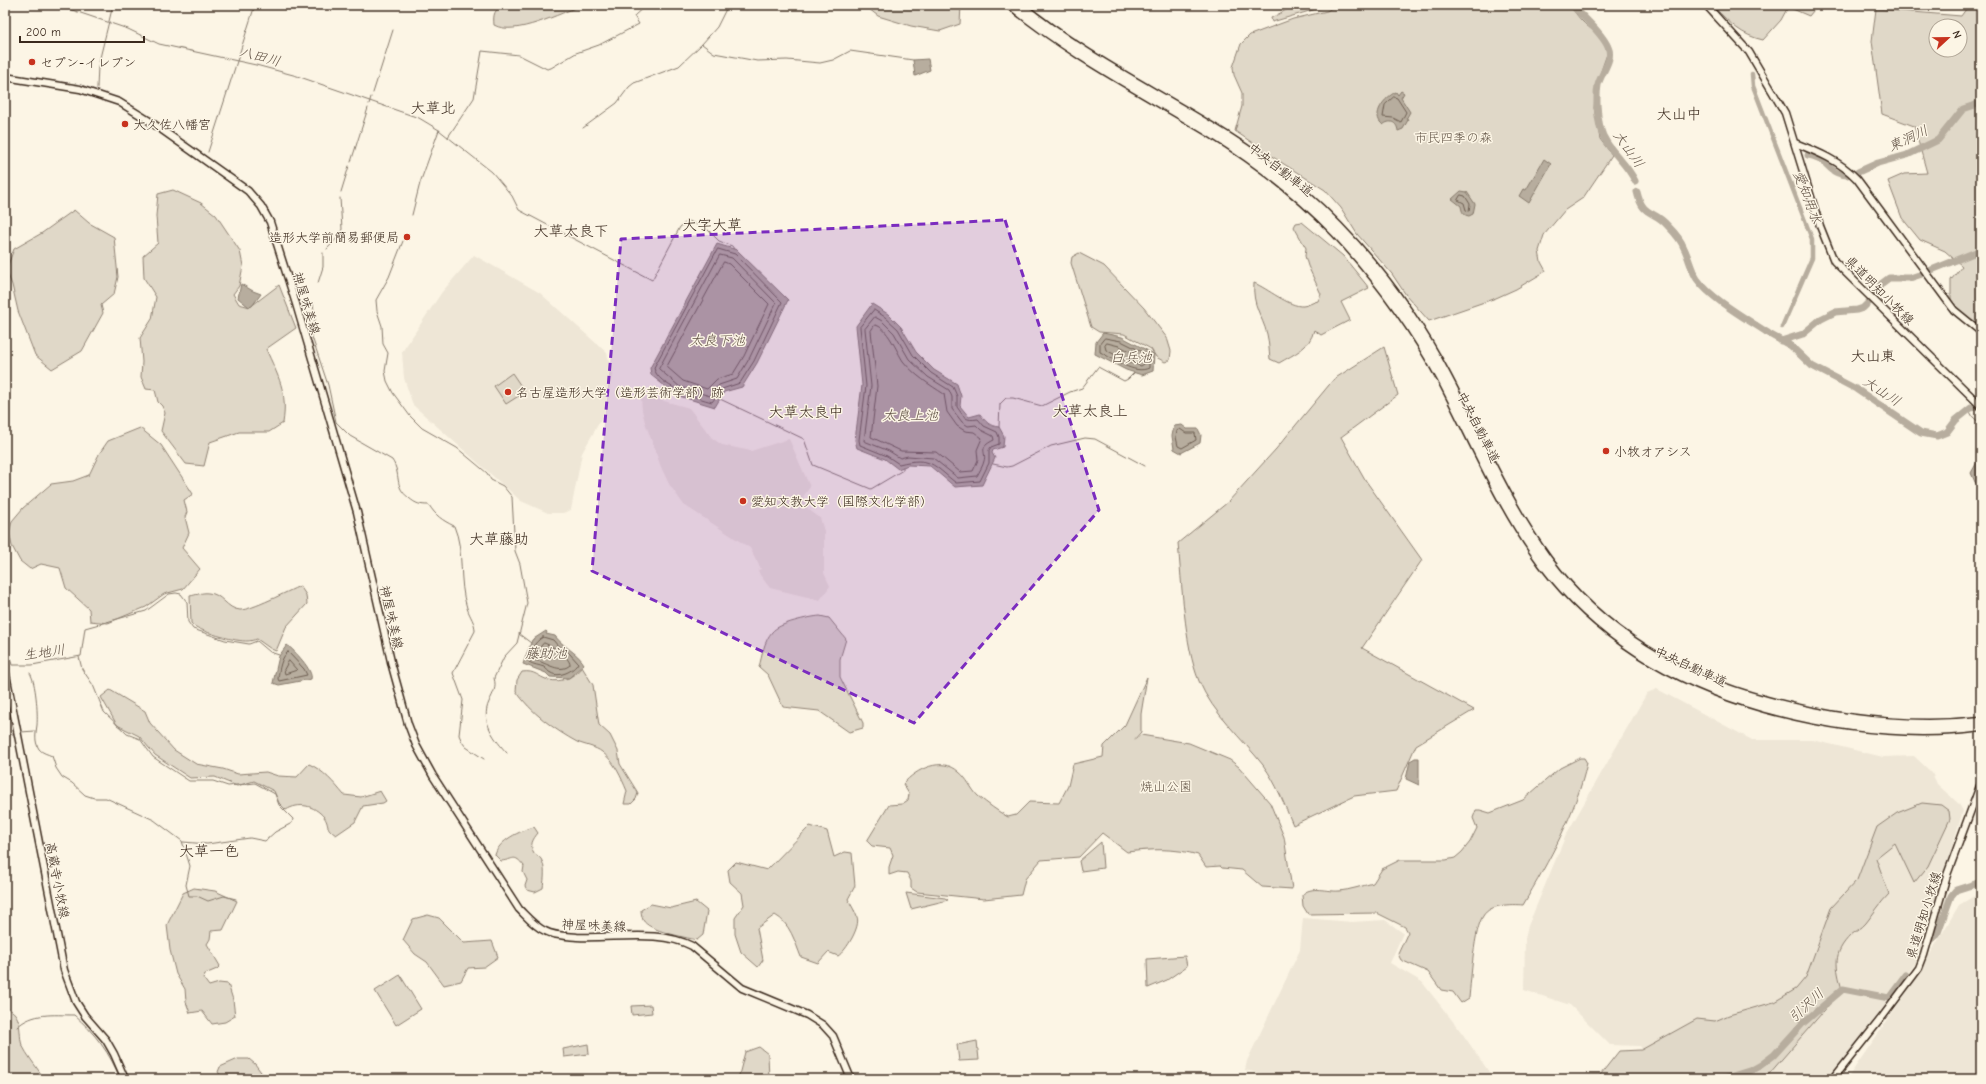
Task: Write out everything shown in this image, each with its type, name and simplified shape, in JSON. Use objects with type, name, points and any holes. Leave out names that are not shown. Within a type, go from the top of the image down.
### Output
[{"type":"highway","name":"中央自動車道","points":[[1011,5],[1046,33],[1091,63],[1197,125],[1257,164],[1299,198],[1332,230],[1372,274],[1412,328],[1442,380],[1502,499],[1534,550],[1576,602],[1613,635],[1658,666],[1693,683],[1720,694],[1775,711],[1836,723],[1897,731],[1931,732],[1980,725]]},
{"type":"highway","name":"中央自動車道","points":[[1020,5],[1050,28],[1099,61],[1239,144],[1287,180],[1337,225],[1377,269],[1417,325],[1447,377],[1508,496],[1548,560],[1580,598],[1616,630],[1661,660],[1695,677],[1722,688],[1778,704],[1822,714],[1874,722],[1980,725]]},
{"type":"main road","name":"県道明知小牧線","points":[[1706,5],[1752,56],[1786,114],[1830,253],[1841,269],[1981,406]]},
{"type":"main road","name":"神屋味美線","points":[[5,77],[80,89],[118,102],[148,120],[248,191],[261,206],[270,222],[296,304],[357,512],[375,593],[408,724],[416,745],[433,776],[524,914],[546,932],[565,936],[597,938],[662,937],[684,941],[697,949],[742,988],[807,1015],[823,1025],[833,1036],[851,1079]]},
{"type":"main road","points":[[1795,143],[1837,162],[1848,170],[1861,184],[1954,310],[1981,332]]},
{"type":"main road","name":"高蔵寺小牧線","points":[[5,669],[64,970],[76,1002],[84,1016],[106,1040],[126,1079]]},
{"type":"main road","name":"県道明知小牧線","points":[[1833,1079],[1919,968],[1947,875],[1981,783]]},
{"type":"highlighted area","points":[[1005,220],[1099,510],[914,723],[592,571],[621,239]]},
{"type":"shaded area","name":"名古屋造形大学（造形芸術学部）跡","points":[[474,255],[540,293],[607,353],[612,375],[604,414],[582,453],[571,510],[563,513],[548,513],[521,501],[413,405],[404,378],[402,352],[442,292]]},
{"type":"shaded area","name":"愛知文教大学（国際文化学部）","points":[[643,395],[689,408],[712,438],[722,445],[751,451],[789,439],[810,487],[803,497],[808,509],[820,518],[824,531],[824,573],[830,586],[820,600],[770,588],[760,575],[758,570],[761,569],[750,548],[684,505],[669,484],[661,467],[642,410],[641,397]]},
{"type":"shaded area","points":[[1657,689],[1752,740],[1813,740],[1883,757],[1914,756],[1932,773],[1937,784],[1959,804],[1963,811],[1917,961],[1846,1058],[1827,1079],[1661,1079],[1640,1046],[1610,1045],[1570,1005],[1524,990],[1525,939],[1528,926],[1566,835],[1647,693]]},
{"type":"shaded area","points":[[1981,892],[1981,1079],[1847,1079],[1913,983],[1959,905]]},
{"type":"shaded area","points":[[1303,918],[1352,922],[1385,920],[1403,933],[1390,963],[1422,982],[1462,1033],[1489,1072],[1499,1079],[1282,1079],[1245,1070],[1247,1061],[1300,950]]},
{"type":"green space","points":[[504,5],[583,5],[525,26],[503,28],[494,25],[494,18],[498,9]]},
{"type":"green space","points":[[864,5],[961,5],[960,24],[940,31],[911,26],[878,16]]},
{"type":"green space","points":[[1306,5],[1330,5],[1272,22],[1271,18],[1288,9]]},
{"type":"green space","name":"市民四季の森","points":[[1336,5],[1569,5],[1581,20],[1602,40],[1605,44],[1607,54],[1596,85],[1594,108],[1600,139],[1612,155],[1583,198],[1565,210],[1544,235],[1539,251],[1541,262],[1546,271],[1516,289],[1496,298],[1429,321],[1406,295],[1392,274],[1357,234],[1341,208],[1325,190],[1235,131],[1242,106],[1242,93],[1234,75],[1233,67],[1241,44],[1250,35],[1293,19],[1327,11]]},
{"type":"green space","points":[[1715,5],[1818,5],[1809,16],[1788,7],[1781,20],[1763,40],[1742,32],[1715,8]]},
{"type":"green space","points":[[1969,5],[1981,5],[1981,324],[1965,316],[1951,305],[1951,280],[1962,266],[1945,251],[1920,240],[1902,218],[1888,181],[1904,174],[1927,173],[1914,126],[1882,114],[1872,41],[1876,9],[1961,16]]},
{"type":"green space","points":[[173,190],[201,203],[216,215],[240,251],[243,266],[239,286],[233,294],[239,304],[250,307],[279,285],[296,328],[266,349],[281,384],[284,402],[283,423],[269,432],[239,432],[210,442],[204,466],[186,464],[161,431],[165,413],[162,406],[158,402],[155,390],[146,389],[141,377],[142,362],[140,338],[152,319],[156,297],[144,278],[143,256],[158,243],[156,216],[158,194]]},
{"type":"green space","points":[[74,210],[89,223],[114,237],[118,277],[114,294],[101,305],[103,313],[82,351],[52,369],[35,355],[18,311],[12,285],[6,270],[14,249],[42,233]]},
{"type":"green space","points":[[1302,222],[1343,256],[1369,288],[1341,302],[1350,320],[1321,335],[1314,330],[1309,341],[1301,350],[1279,363],[1270,359],[1267,334],[1254,298],[1254,283],[1297,306],[1305,306],[1318,301],[1321,294],[1308,266],[1305,256],[1306,248],[1294,227],[1296,223]]},
{"type":"green space","points":[[1079,253],[1104,266],[1144,308],[1167,338],[1171,351],[1170,360],[1165,362],[1156,357],[1151,349],[1124,334],[1099,332],[1091,327],[1071,263],[1072,257]]},
{"type":"green space","points":[[1384,347],[1398,395],[1341,437],[1366,481],[1422,560],[1362,648],[1474,710],[1416,745],[1396,791],[1354,796],[1293,825],[1280,794],[1268,772],[1220,715],[1205,693],[1199,681],[1190,650],[1187,632],[1182,595],[1178,543],[1228,502],[1276,449],[1334,379]]},
{"type":"green space","points":[[512,373],[525,392],[506,404],[494,386]]},
{"type":"green space","points":[[140,428],[161,445],[193,494],[184,500],[187,512],[185,517],[189,533],[182,548],[200,569],[183,589],[164,594],[146,607],[108,623],[90,621],[89,609],[66,588],[60,568],[41,564],[30,569],[20,561],[12,546],[9,533],[12,521],[23,508],[51,484],[73,481],[89,475],[99,454],[108,441]]},
{"type":"green space","points":[[300,586],[306,595],[307,604],[286,627],[276,651],[257,639],[243,641],[226,638],[200,629],[191,623],[190,596],[204,593],[213,594],[221,598],[231,607],[240,610],[261,604]]},
{"type":"green space","points":[[820,616],[829,618],[846,639],[840,659],[840,677],[863,723],[863,728],[849,732],[819,711],[783,707],[768,675],[759,667],[767,640],[772,632],[781,626],[794,621]]},
{"type":"green space","points":[[582,667],[593,685],[599,725],[610,735],[618,751],[620,764],[638,793],[636,799],[631,804],[624,804],[627,791],[617,770],[607,756],[597,749],[577,742],[560,732],[528,706],[516,691],[517,680],[522,672],[530,672],[549,680],[559,681],[575,674]]},
{"type":"green space","name":"焼山公園","points":[[1147,677],[1141,714],[1141,732],[1134,740],[1141,735],[1189,743],[1230,760],[1239,767],[1270,803],[1284,837],[1292,889],[1262,887],[1242,870],[1222,868],[1220,866],[1206,867],[1198,855],[1181,851],[1145,850],[1127,852],[1102,833],[1079,857],[1041,860],[1025,879],[1021,895],[984,899],[917,892],[911,888],[911,881],[907,873],[898,872],[889,875],[889,867],[893,855],[890,848],[872,846],[867,841],[889,805],[902,804],[908,800],[909,794],[903,784],[908,779],[922,769],[930,766],[945,765],[952,767],[962,774],[978,796],[1008,817],[1016,815],[1029,802],[1059,803],[1068,786],[1073,764],[1103,757],[1104,746],[1125,725]]},
{"type":"green space","points":[[110,690],[145,711],[150,723],[174,750],[196,764],[223,769],[238,774],[266,772],[278,776],[297,777],[309,764],[324,773],[344,795],[361,797],[380,791],[386,801],[383,803],[363,806],[355,822],[336,835],[329,828],[324,817],[316,810],[306,806],[296,806],[286,810],[279,803],[274,791],[254,781],[237,786],[215,777],[190,778],[155,755],[139,736],[117,725],[101,697]]},
{"type":"green space","points":[[1580,758],[1584,758],[1587,763],[1576,800],[1552,854],[1523,905],[1496,907],[1486,912],[1480,922],[1475,943],[1469,998],[1461,1003],[1453,992],[1441,990],[1428,972],[1401,960],[1398,954],[1408,932],[1405,927],[1377,913],[1308,914],[1303,906],[1302,895],[1310,890],[1343,890],[1373,883],[1382,869],[1400,860],[1446,860],[1455,858],[1470,842],[1477,828],[1473,818],[1476,810],[1490,813],[1523,800],[1560,768]]},
{"type":"green space","points":[[1922,803],[1941,805],[1949,811],[1950,819],[1928,866],[1914,883],[1895,843],[1876,858],[1889,894],[1864,925],[1851,935],[1845,942],[1838,954],[1837,967],[1842,990],[1769,1074],[1739,1079],[1597,1079],[1619,1051],[1641,1050],[1697,1019],[1715,1021],[1729,1015],[1774,1002],[1796,989],[1806,977],[1831,908],[1857,880],[1877,827],[1897,813]]},
{"type":"green space","points":[[810,826],[827,831],[834,857],[845,852],[852,853],[855,886],[848,899],[858,921],[855,932],[849,944],[838,956],[828,952],[818,963],[801,957],[794,939],[785,923],[775,915],[757,928],[763,960],[758,967],[741,952],[735,934],[735,918],[744,905],[742,893],[730,882],[728,870],[736,862],[767,870]]},
{"type":"green space","points":[[534,827],[538,833],[533,840],[532,847],[534,853],[540,858],[544,866],[543,888],[535,892],[527,890],[525,886],[527,880],[523,872],[524,866],[521,862],[516,858],[501,861],[495,855],[497,850],[505,841]]},
{"type":"green space","points":[[1101,842],[1103,868],[1081,871],[1079,861]]},
{"type":"green space","points":[[194,888],[215,891],[237,901],[223,930],[211,931],[210,939],[207,944],[220,966],[217,969],[205,974],[203,978],[209,986],[219,983],[228,984],[233,1000],[235,1016],[225,1022],[212,1024],[202,1011],[190,1013],[186,1002],[185,989],[176,974],[170,950],[167,925],[183,893]]},
{"type":"green space","points":[[906,893],[945,898],[948,900],[911,909]]},
{"type":"green space","points":[[696,902],[707,911],[703,935],[697,940],[659,930],[647,924],[643,920],[641,910],[651,904],[671,908]]},
{"type":"green space","points":[[428,915],[439,918],[464,943],[492,941],[498,957],[484,967],[468,968],[461,981],[444,985],[427,962],[415,954],[403,940],[413,919]]},
{"type":"green space","points":[[1185,956],[1187,966],[1167,980],[1148,988],[1147,959]]},
{"type":"green space","points":[[400,975],[421,1009],[396,1025],[375,991]]},
{"type":"green space","points":[[651,1005],[652,1013],[632,1015],[631,1006]]},
{"type":"green space","points":[[5,1008],[11,1010],[18,1019],[22,1045],[41,1074],[42,1079],[5,1079]]},
{"type":"green space","points":[[977,1041],[979,1060],[959,1061],[957,1045]]},
{"type":"green space","points":[[588,1044],[589,1054],[564,1057],[563,1049]]},
{"type":"green space","points":[[759,1047],[768,1054],[769,1079],[738,1079],[745,1052]]},
{"type":"green space","points":[[238,1059],[249,1059],[255,1064],[266,1079],[223,1079],[218,1072],[220,1067]]},
{"type":"water","points":[[928,59],[930,70],[915,76],[913,60]]},
{"type":"water","points":[[1401,91],[1404,93],[1401,98],[1410,112],[1403,129],[1398,131],[1393,122],[1388,122],[1383,125],[1379,121],[1378,111],[1392,94],[1396,92],[1398,95]]},
{"type":"water","points":[[1544,159],[1551,164],[1529,203],[1519,196],[1523,189],[1526,190]]},
{"type":"water","points":[[1461,191],[1467,192],[1475,204],[1473,214],[1469,216],[1462,212],[1461,206],[1452,199]]},
{"type":"water","name":"太良下池","points":[[717,244],[737,250],[788,300],[757,363],[742,387],[724,392],[715,407],[676,395],[651,375],[650,368]]},
{"type":"water","points":[[241,284],[261,294],[252,306],[249,307],[238,298]]},
{"type":"water","name":"太良上池","points":[[872,304],[888,314],[901,327],[916,352],[934,370],[957,384],[961,396],[960,406],[969,417],[980,414],[988,423],[999,427],[1004,436],[1003,447],[993,450],[992,453],[995,458],[982,485],[955,487],[930,466],[908,465],[898,469],[885,459],[857,448],[855,440],[862,385],[856,326]]},
{"type":"water","name":"白兵池","points":[[1103,333],[1122,337],[1154,354],[1153,371],[1142,375],[1126,370],[1095,354],[1096,342]]},
{"type":"water","points":[[1182,425],[1187,429],[1198,429],[1201,435],[1200,443],[1181,453],[1174,449],[1172,436],[1174,426]]},
{"type":"water","points":[[1981,455],[1981,490],[1971,473]]},
{"type":"water","name":"藤助池","points":[[546,631],[546,634],[555,636],[578,656],[584,664],[569,678],[550,677],[546,673],[523,664],[532,640]]},
{"type":"water","points":[[287,645],[307,666],[310,671],[311,679],[279,685],[273,683],[279,656]]},
{"type":"water","points":[[1415,758],[1419,758],[1419,785],[1406,779],[1410,761]]},
{"type":"waterway","name":"八田川","points":[[57,5],[128,29],[159,44],[256,65],[297,76],[419,118],[439,130],[492,172],[512,196],[519,210],[652,280],[680,227],[685,223]]},
{"type":"waterway","points":[[97,88],[98,66],[113,5]]},
{"type":"waterway","points":[[208,152],[255,5]]},
{"type":"waterway","points":[[448,137],[474,98],[482,51],[519,55],[547,69],[551,68],[576,53],[599,45],[639,24],[634,16],[646,5]]},
{"type":"waterway","points":[[702,44],[717,27],[728,5]]},
{"type":"waterway","name":"大山川","points":[[1572,5],[1597,31],[1608,47],[1608,61],[1597,90],[1597,106],[1600,127],[1606,142],[1635,181]]},
{"type":"waterway","points":[[373,93],[393,30]]},
{"type":"waterway","points":[[583,128],[617,103],[629,87],[634,83],[679,66],[702,44],[714,53],[757,61],[787,60],[820,63],[833,60],[850,51],[913,60]]},
{"type":"waterway","name":"愛知用水","points":[[1752,74],[1753,86],[1812,239],[1812,258],[1782,327]]},
{"type":"waterway","name":"八田川","points":[[369,104],[371,97]]},
{"type":"waterway","name":"東洞川","points":[[1858,172],[1878,163],[1907,155],[1938,140],[1963,109],[1981,103]]},
{"type":"waterway","points":[[351,162],[368,108]]},
{"type":"waterway","points":[[412,215],[420,183],[439,130]]},
{"type":"waterway","name":"東洞川","points":[[1808,155],[1820,159],[1835,172],[1847,175]]},
{"type":"waterway","points":[[341,192],[349,166]]},
{"type":"waterway","name":"大山川","points":[[1637,192],[1642,206],[1663,221],[1679,239],[1697,279],[1703,286],[1720,301],[1768,333]]},
{"type":"waterway","points":[[327,249],[340,235],[342,229],[340,198]]},
{"type":"waterway","points":[[689,221],[708,230],[719,241],[732,246],[734,249]]},
{"type":"waterway","points":[[403,241],[389,277],[376,300],[377,311],[382,326],[383,344],[388,353],[385,371],[387,381],[393,393],[410,416],[422,428],[457,448],[487,473],[491,480],[503,486],[512,497],[515,551],[520,564],[527,603],[517,643],[504,657],[494,678],[495,688],[489,702],[486,716],[490,730],[507,753]]},
{"type":"waterway","points":[[1929,271],[1981,250]]},
{"type":"waterway","points":[[318,283],[323,267],[323,253]]},
{"type":"waterway","points":[[1781,341],[1803,334],[1821,319],[1835,312],[1863,308],[1874,297],[1881,284],[1889,278],[1910,278],[1922,274]]},
{"type":"waterway","points":[[313,303],[315,320],[311,334],[328,385],[336,422],[350,436],[392,460],[397,471],[399,485],[404,494],[418,504],[429,505],[434,512],[446,522],[454,526],[461,556],[464,598],[475,631],[453,673],[463,700],[459,735],[466,747],[484,759]]},
{"type":"waterway","name":"大山川","points":[[1771,335],[1791,346],[1812,366],[1856,389],[1921,433],[1937,436],[1947,432],[1956,420],[1971,408],[1977,407]]},
{"type":"waterway","points":[[999,427],[1000,404],[1006,398],[1013,398],[1042,406],[1070,392],[1082,388],[1098,367],[1124,381],[1134,373]]},
{"type":"waterway","points":[[720,399],[804,439],[813,465],[871,489],[903,470],[903,467]]},
{"type":"waterway","points":[[1969,410],[1973,417],[1981,424]]},
{"type":"waterway","points":[[993,464],[1007,467],[1012,466],[1051,446],[1085,438],[1095,439],[1145,466]]},
{"type":"waterway","name":"生地川","points":[[5,639],[12,665],[32,665],[81,656],[85,628],[146,611],[169,594],[176,593],[181,594],[187,602],[188,622],[193,629],[225,640],[249,644],[257,641],[270,652],[279,655]]},
{"type":"waterway","points":[[519,634],[531,643]]},
{"type":"waterway","points":[[79,657],[82,669],[93,685],[104,712],[127,734],[140,739],[153,757],[189,781],[213,781],[228,786],[255,783],[275,794],[279,805],[293,819],[292,823],[275,832],[265,841],[250,838],[207,844],[183,842]]},
{"type":"waterway","points":[[30,673],[34,683],[36,698],[36,743],[40,750],[52,756],[56,768],[62,777],[72,783],[85,795],[94,798],[106,798],[154,820],[182,841],[190,866],[186,885],[189,896],[197,896],[208,901],[224,896],[236,899]]},
{"type":"waterway","points":[[21,732],[35,731]]},
{"type":"waterway","points":[[5,737],[15,733]]},
{"type":"waterway","name":"引沢川","points":[[1933,938],[1937,935],[1951,896],[1956,890],[1981,882]]},
{"type":"waterway","name":"引沢川","points":[[1723,1079],[1752,1070],[1761,1065],[1774,1055],[1803,1023],[1843,989],[1889,998],[1906,975]]},
{"type":"waterway","points":[[17,1027],[23,1022],[44,1015],[74,1015],[95,1036],[107,1052],[120,1079]]},
{"type":"place","name":"セブン-イレブン","points":[[32,62]]},
{"type":"place","name":"大久佐八幡宮","points":[[125,124]]},
{"type":"place","name":"造形大学前簡易郵便局","points":[[407,237]]},
{"type":"place","name":"名古屋造形大学（造形芸術学部）跡","points":[[508,392]]},
{"type":"place","name":"小牧オアシス","points":[[1606,451]]},
{"type":"place","name":"愛知文教大学（国際文化学部）","points":[[743,501]]},
{"type":"district","name":"大草北","points":[[433,108]]},
{"type":"district","name":"大山中","points":[[1679,114]]},
{"type":"district","name":"大字大草","points":[[712,225]]},
{"type":"district","name":"大草太良下","points":[[571,231]]},
{"type":"district","name":"大山東","points":[[1873,356]]},
{"type":"district","name":"大草太良上","points":[[1090,411]]},
{"type":"district","name":"大草太良中","points":[[806,412]]},
{"type":"district","name":"大草藤助","points":[[499,539]]},
{"type":"district","name":"大草一色","points":[[209,851]]}]
